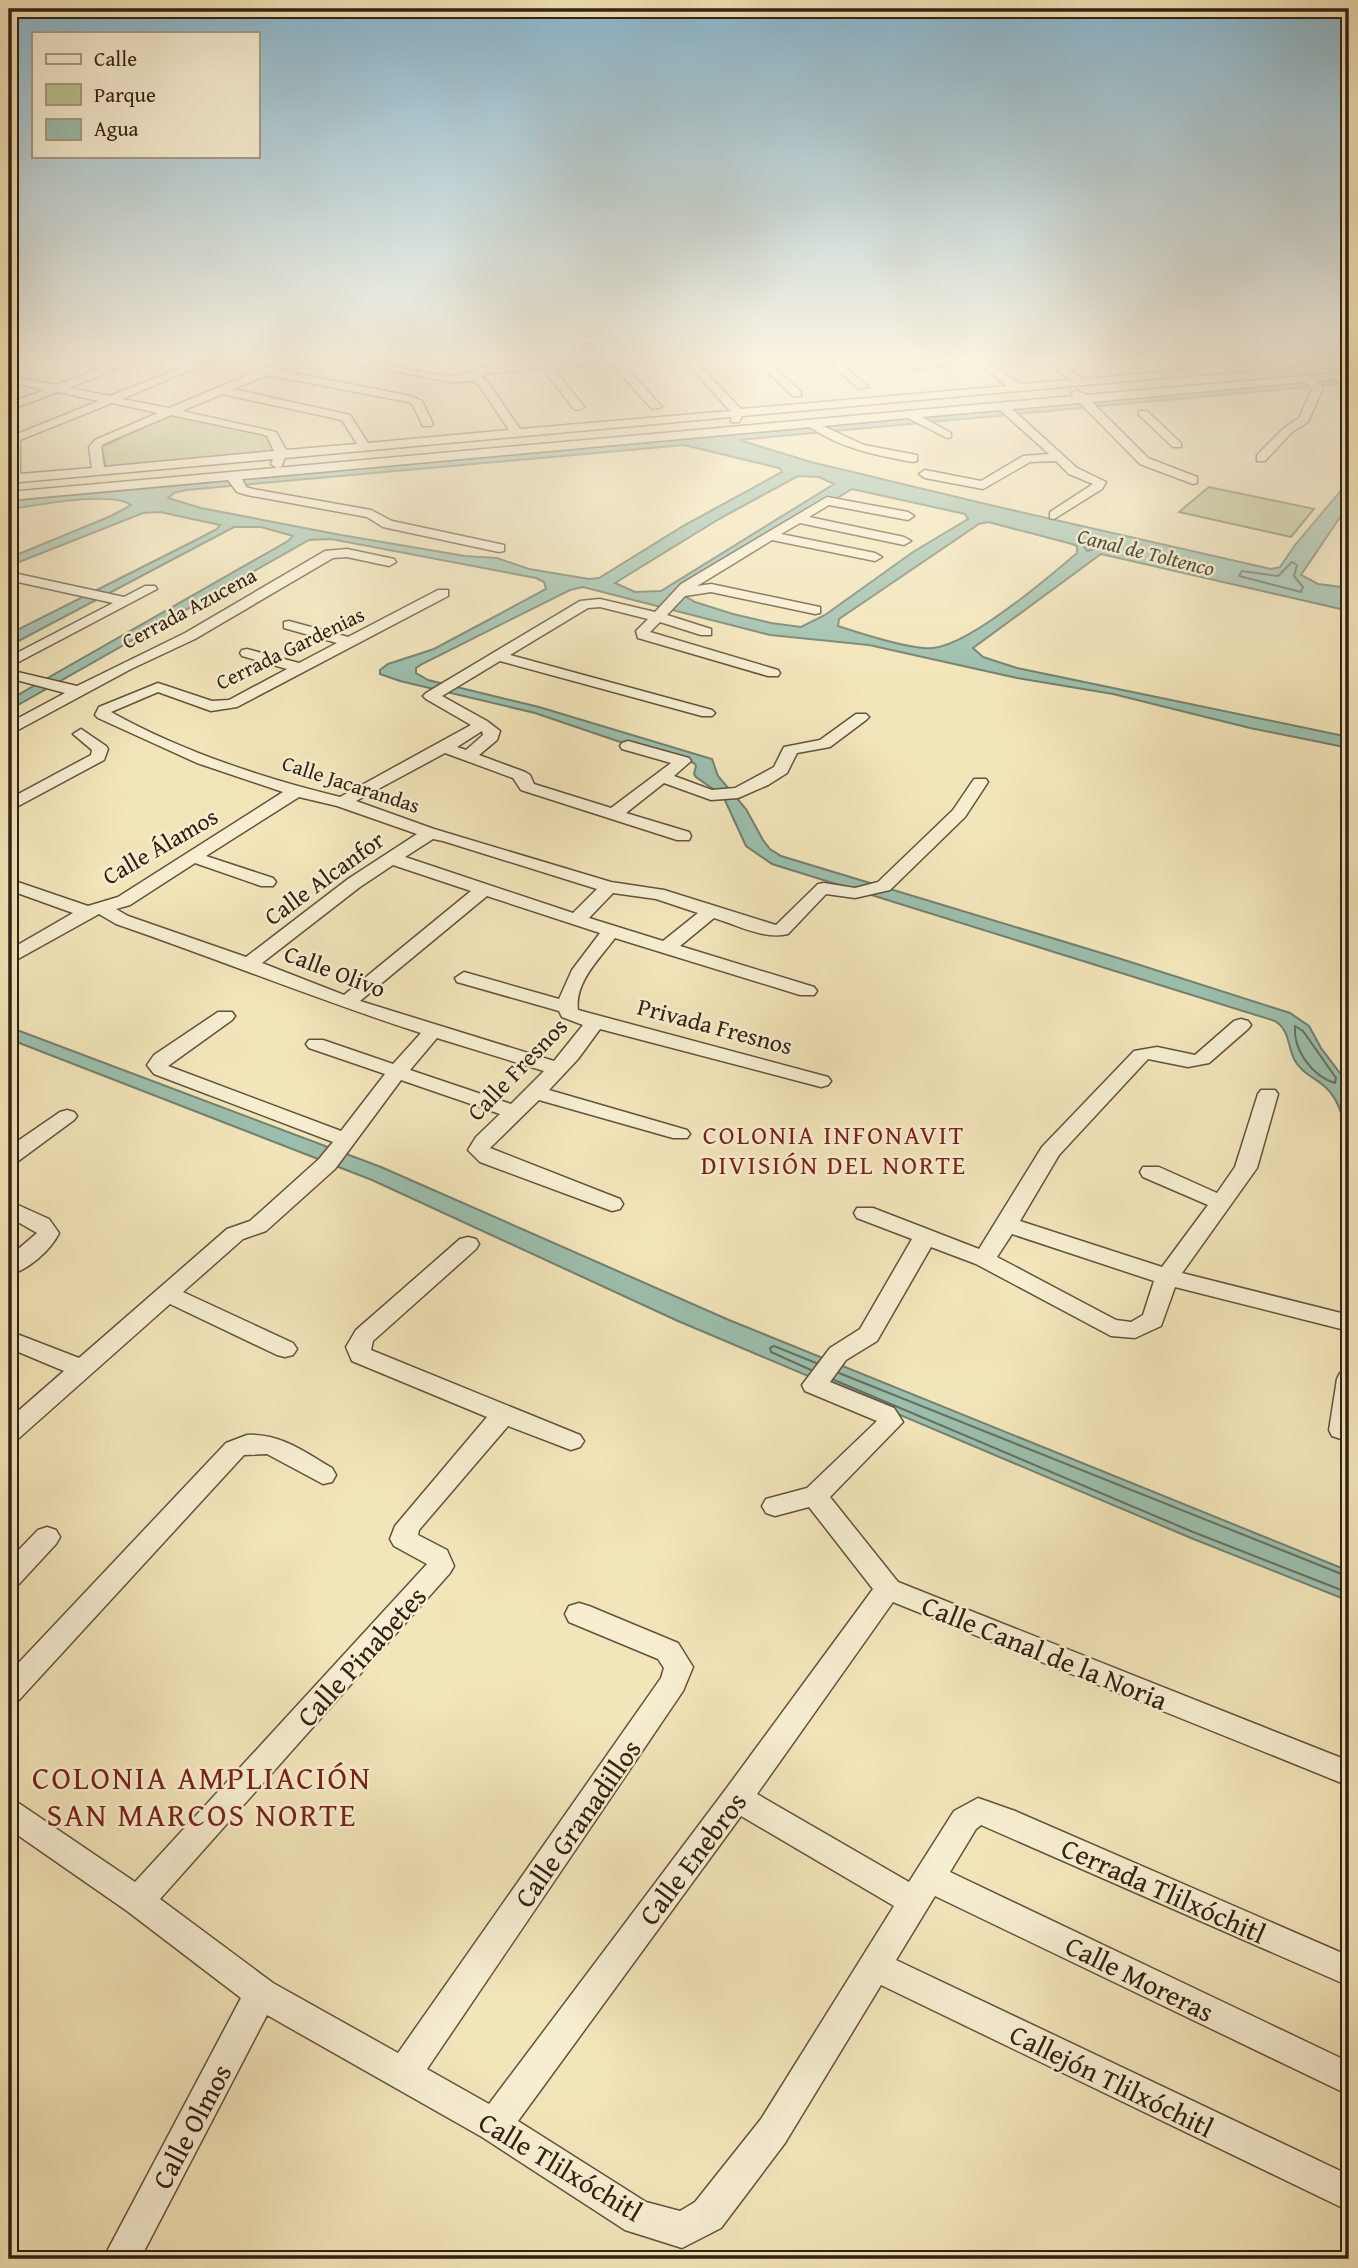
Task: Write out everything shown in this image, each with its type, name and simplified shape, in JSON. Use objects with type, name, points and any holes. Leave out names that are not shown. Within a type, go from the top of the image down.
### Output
[{"type":"street","points":[[11,479],[132,467]]},
{"type":"street","points":[[274,472],[276,467]]},
{"type":"street","points":[[9,496],[235,481],[274,472],[330,467]]},
{"type":"street","points":[[925,474],[983,485],[1014,467]]},
{"type":"street","points":[[1054,515],[1098,486],[1100,481],[1069,467]]},
{"type":"street","points":[[1159,467],[1193,480]]},
{"type":"street","points":[[235,481],[371,514],[388,524],[499,548]]},
{"type":"street","points":[[773,674],[643,635],[643,631],[686,587],[831,501],[908,516]]},
{"type":"street","points":[[799,519],[904,541]]},
{"type":"street","points":[[769,536],[875,557]]},
{"type":"street","name":"Cerrada Azucena","points":[[13,727],[78,691],[190,636],[330,554],[347,553],[389,562]]},
{"type":"street","points":[[9,576],[126,602]]},
{"type":"street","points":[[681,593],[711,588],[816,610]]},
{"type":"street","points":[[9,663],[150,589]]},
{"type":"street","name":"Cerrada Gardenias","points":[[112,704],[158,687],[221,707],[303,669],[443,593]]},
{"type":"street","points":[[467,757],[491,737],[492,731],[477,728],[431,696],[592,602],[662,613],[706,632]]},
{"type":"street","points":[[289,625],[350,642]]},
{"type":"street","points":[[247,653],[303,669]]},
{"type":"street","points":[[498,656],[707,713]]},
{"type":"street","points":[[9,674],[78,691],[112,704]]},
{"type":"street","name":"Calle Jacarandas","points":[[112,704],[104,710],[103,715],[203,760],[609,887],[658,894],[764,928],[782,930],[818,891],[824,888],[855,893],[884,886],[959,813],[980,782]]},
{"type":"street","points":[[664,778],[711,795],[738,793],[781,770],[790,750],[824,744],[861,717]]},
{"type":"street","points":[[342,802],[477,728]]},
{"type":"street","points":[[9,806],[98,757],[100,749],[81,734]]},
{"type":"street","points":[[615,813],[683,761],[628,746]]},
{"type":"street","points":[[444,747],[519,775],[524,778],[527,787],[683,836]]},
{"type":"street","name":"Calle Álamos","points":[[9,958],[94,910],[124,901],[296,791]]},
{"type":"street","name":"Calle Alcanfor","points":[[249,964],[390,858],[430,833]]},
{"type":"street","points":[[193,857],[267,882]]},
{"type":"street","points":[[390,858],[611,932],[807,991]]},
{"type":"street","name":"Calle Olivo","points":[[9,884],[94,910],[249,964],[346,1003],[557,1069]]},
{"type":"street","points":[[576,920],[609,887]]},
{"type":"street","points":[[346,1003],[482,890]]},
{"type":"street","points":[[666,948],[711,911]]},
{"type":"street","name":"Calle Fresnos","points":[[611,932],[577,978],[567,1007],[569,1013],[595,1022],[557,1069],[483,1142],[479,1150],[488,1157],[612,1204]]},
{"type":"street","points":[[464,978],[567,1007]]},
{"type":"street","points":[[225,1016],[161,1059],[157,1065],[161,1070],[344,1142]]},
{"type":"street","name":"Privada Fresnos","points":[[595,1022],[821,1082]]},
{"type":"street","points":[[984,1259],[1050,1152],[1141,1055],[1151,1051],[1191,1060],[1202,1059],[1241,1025]]},
{"type":"street","points":[[9,1433],[235,1234],[258,1226],[327,1164],[397,1072],[433,1031]]},
{"type":"street","points":[[316,1044],[513,1112]]},
{"type":"street","points":[[534,1092],[680,1133]]},
{"type":"street","points":[[865,1213],[984,1259],[1111,1328],[1136,1330],[1153,1320],[1167,1278],[1246,1168],[1268,1094]]},
{"type":"street","points":[[9,1157],[67,1116]]},
{"type":"street","points":[[1151,1172],[1221,1203]]},
{"type":"street","points":[[9,1208],[41,1224],[48,1233],[44,1241],[9,1268]]},
{"type":"street","points":[[1007,1225],[1167,1278],[1349,1323]]},
{"type":"street","points":[[775,1506],[815,1496],[891,1422],[885,1414],[814,1385],[838,1354],[869,1335],[925,1237]]},
{"type":"street","points":[[468,1244],[364,1336],[358,1347],[360,1355],[572,1441]]},
{"type":"street","points":[[167,1294],[285,1349]]},
{"type":"street","points":[[9,1339],[82,1370]]},
{"type":"street","points":[[1341,1430],[1349,1379]]},
{"type":"street","name":"Calle Pinabetes","points":[[138,1901],[441,1566],[438,1557],[403,1539],[408,1526],[504,1414]]},
{"type":"street","points":[[9,1692],[235,1450],[249,1442],[271,1445],[323,1475]]},
{"type":"street","points":[[815,1496],[888,1589]]},
{"type":"street","points":[[9,1577],[47,1537]]},
{"type":"street","name":"Calle Canal de la Noria","points":[[888,1589],[1349,1774]]},
{"type":"street","name":"Calle Enebros","points":[[494,2125],[737,1798],[888,1589]]},
{"type":"street","name":"Calle Granadillos","points":[[405,2072],[673,1683],[679,1667],[668,1651],[579,1614]]},
{"type":"street","name":"Calle Moreras","points":[[737,1798],[922,1890],[1349,2079]]},
{"type":"street","name":"Calle Tlilxóchitl","points":[[9,1813],[138,1901],[261,1994],[405,2072],[638,2217],[682,2230],[708,2216],[773,2131],[965,1820],[978,1811]]},
{"type":"street","name":"Cerrada Tlilxóchitl","points":[[978,1811],[1349,1971]]},
{"type":"street","name":"Callejón Tlilxóchitl","points":[[876,1966],[1349,2193]]},
{"type":"street","name":"Calle Olmos","points":[[121,2259],[261,1994]]},
{"type":"green space","points":[[106,467],[183,467],[107,474]]},
{"type":"green space","points":[[1209,487],[1314,509],[1291,537],[1179,512]]},
{"type":"water","name":"Canal de Toltenco","points":[[381,467],[442,467],[186,490],[174,493],[168,498],[201,508],[341,535],[465,556],[497,558],[529,569],[589,579],[599,578],[683,526],[782,472],[774,467],[831,467],[1271,569],[1280,567],[1349,481],[1349,504],[1301,575],[1318,584],[1349,588],[1349,611],[1101,554],[973,648],[983,657],[1017,668],[1349,737],[1349,748],[1250,728],[1113,694],[1017,678],[869,645],[770,635],[583,587],[570,590],[422,664],[416,668],[416,673],[428,680],[539,707],[712,759],[718,776],[746,809],[763,840],[781,856],[1290,1013],[1309,1026],[1321,1048],[1349,1085],[1349,1149],[1343,1119],[1334,1098],[1297,1064],[1286,1033],[1275,1021],[772,864],[746,846],[723,796],[696,777],[694,763],[635,747],[535,713],[380,674],[380,670],[388,664],[434,649],[546,589],[544,582],[536,578],[331,539],[309,540],[9,710],[9,700],[293,536],[261,527],[234,527],[9,646],[9,634],[194,541],[220,525],[160,512],[143,513],[9,566],[9,558],[111,516],[131,505],[108,499],[91,499],[9,509],[9,501]],"holes":[[[798,476],[819,477],[834,484],[661,591],[635,592],[615,583],[719,519]],[[852,489],[965,514],[968,519],[913,552],[825,615],[801,627],[733,614],[695,602],[683,595],[693,586]],[[988,522],[1072,544],[1077,546],[1077,553],[1008,609],[948,644],[924,648],[838,626],[839,619],[979,524]]]},
{"type":"water","points":[[9,1027],[381,1167],[729,1320],[1349,1571],[1349,1601],[1191,1538],[678,1321],[372,1180],[9,1039]]},
{"type":"district","name":"COLONIA INFONAVIT DIVISIÓN DEL NORTE","points":[[834,1149]]},
{"type":"district","name":"COLONIA AMPLIACIÓN SAN MARCOS NORTE","points":[[202,1796]]}]
